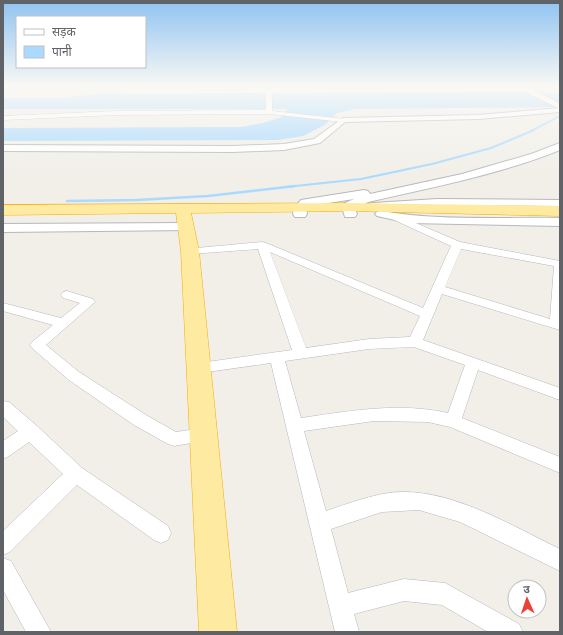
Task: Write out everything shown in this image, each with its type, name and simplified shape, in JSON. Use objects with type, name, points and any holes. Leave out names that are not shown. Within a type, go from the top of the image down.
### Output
[{"type":"highway","points":[[3,216],[130,215],[193,225],[249,214],[349,210],[365,207],[560,218]]},
{"type":"highway","points":[[3,210],[193,225],[300,211]]},
{"type":"highway","points":[[349,210],[388,216],[426,211],[560,211]]},
{"type":"highway","points":[[193,225],[249,214]]},
{"type":"highway","points":[[193,225],[203,435],[218,632]]},
{"type":"main road","points":[[349,210],[364,199],[464,177],[535,156],[560,146]]},
{"type":"main road","points":[[300,211],[305,203],[410,188]]},
{"type":"street","points":[[3,118],[56,116]]},
{"type":"street","points":[[301,116],[339,120],[491,116]]},
{"type":"street","points":[[3,148],[284,147],[317,140],[339,120]]},
{"type":"street","points":[[365,207],[430,202],[560,203]]},
{"type":"street","points":[[388,216],[431,220],[560,222]]},
{"type":"street","points":[[388,216],[457,245],[560,265],[558,326],[438,289]]},
{"type":"street","points":[[3,228],[193,225],[262,245],[427,314]]},
{"type":"street","points":[[262,245],[301,354]]},
{"type":"street","points":[[414,342],[457,245]]},
{"type":"street","points":[[67,295],[89,302],[37,345],[74,376],[140,420],[174,439],[203,435]]},
{"type":"street","points":[[3,307],[62,323]]},
{"type":"street","points":[[200,368],[369,344],[414,342],[560,394]]},
{"type":"street","points":[[278,358],[347,632]]},
{"type":"street","points":[[453,421],[473,363]]},
{"type":"street","points":[[3,407],[31,431],[76,474],[161,533]]},
{"type":"street","points":[[295,426],[374,414],[428,415],[453,421],[560,465]]},
{"type":"street","points":[[3,451],[31,431]]},
{"type":"street","points":[[3,544],[76,474]]},
{"type":"street","points":[[319,523],[382,503],[419,501],[463,513],[560,560]]},
{"type":"street","points":[[3,570],[39,632]]},
{"type":"street","points":[[340,606],[404,590],[445,594],[511,632]]},
{"type":"water","points":[[283,116],[334,116],[325,125],[303,136],[277,140],[3,141],[3,128],[242,127],[263,123]]},
{"type":"waterway","points":[[531,131],[560,116]]},
{"type":"waterway","points":[[290,187],[361,179],[432,164],[491,148],[534,130]]},
{"type":"waterway","points":[[290,187],[295,186]]},
{"type":"waterway","points":[[286,187],[290,187]]},
{"type":"waterway","points":[[67,201],[137,200],[208,196],[290,187]]}]
